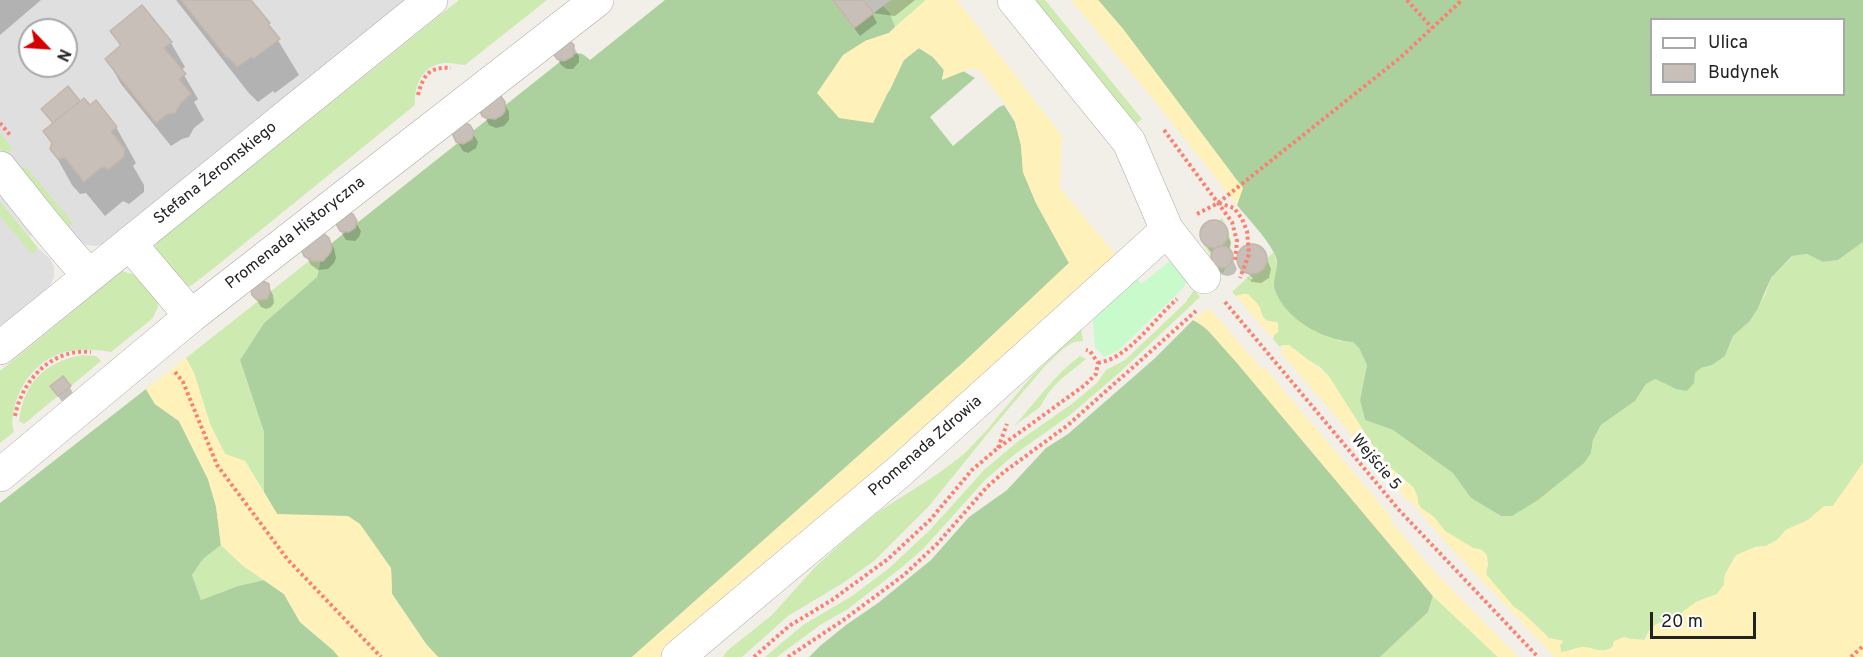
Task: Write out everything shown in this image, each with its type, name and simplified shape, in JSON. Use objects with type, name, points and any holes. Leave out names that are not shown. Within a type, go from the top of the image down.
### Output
[{"type":"street","name":"Stefana Żeromskiego","points":[[0,348],[431,0]]},
{"type":"street","name":"Promenada Historyczna","points":[[0,476],[153,346],[597,0]]},
{"type":"street","points":[[1014,0],[1129,142],[1167,230],[1210,284]]},
{"type":"street","points":[[0,168],[62,248],[89,275]]},
{"type":"street","name":"Promenada Zdrowia","points":[[678,657],[900,471],[1167,230]]},
{"type":"street","points":[[130,244],[191,316]]},
{"type":"path","points":[[1407,0],[1432,28]]},
{"type":"path","points":[[1218,202],[1401,57],[1462,0]]},
{"type":"path","points":[[1098,363],[1106,362],[1125,351],[1171,304],[1210,284],[1229,278],[1238,250],[1236,231],[1232,222],[1157,121]]},
{"type":"path","points":[[1218,202],[1234,208],[1247,231],[1249,254],[1239,281]]},
{"type":"path","points":[[788,657],[842,621],[904,574],[937,544],[987,487],[1068,425],[1210,284]]},
{"type":"path","name":"Wejście 5","points":[[1210,284],[1399,510],[1538,657]]},
{"type":"path","points":[[153,346],[183,382],[217,465],[288,560],[381,657]]},
{"type":"path","points":[[754,657],[789,626],[832,600],[888,559],[930,520],[972,470],[998,448],[1085,386],[1096,374],[1098,363],[1090,351],[1082,349]]},
{"type":"path","points":[[998,448],[1004,427],[1010,420]]},
{"type":"path","points":[[1851,657],[1863,646]]},
{"type":"shaded area","points":[[0,0],[406,0],[105,243],[97,246],[86,245],[72,237],[0,150]]},
{"type":"shaded area","points":[[0,193],[40,229],[30,237],[0,201]]},
{"type":"shaded area","points":[[0,201],[38,248],[50,259],[54,267],[54,276],[49,288],[0,328]]},
{"type":"green space","points":[[459,0],[547,0],[465,65],[443,63],[426,71],[419,81],[415,105],[214,268],[192,285],[184,288],[153,254],[158,242]]},
{"type":"green space","points":[[665,0],[833,0],[854,28],[883,6],[890,13],[895,27],[889,33],[865,41],[889,92],[904,59],[919,48],[933,57],[944,70],[942,79],[963,71],[975,78],[930,117],[953,146],[1004,105],[1015,122],[1021,145],[1023,172],[1036,203],[1069,263],[964,362],[632,657],[438,657],[426,644],[392,594],[391,568],[277,514],[264,492],[264,432],[240,360],[264,323],[317,277],[323,250],[566,57],[579,54],[590,60]]},
{"type":"green space","points":[[891,0],[926,0],[895,27],[890,13],[883,6]]},
{"type":"green space","points":[[1035,0],[1045,0],[1142,119],[1136,124]]},
{"type":"green space","points":[[1098,0],[1863,0],[1863,242],[1838,260],[1823,262],[1807,254],[1792,256],[1771,278],[1758,308],[1749,322],[1733,336],[1725,356],[1695,373],[1694,383],[1687,391],[1676,389],[1655,379],[1646,384],[1635,401],[1601,425],[1593,440],[1591,453],[1584,463],[1538,500],[1512,516],[1501,516],[1471,498],[1453,473],[1393,430],[1365,420],[1360,400],[1367,365],[1359,348],[1353,342],[1330,337],[1306,326],[1287,310],[1275,290],[1277,263],[1274,253],[1237,205],[1242,188],[1123,29]]},
{"type":"green space","points":[[0,133],[12,148],[7,156],[0,150]]},
{"type":"green space","points":[[27,168],[72,222],[69,228],[20,170]]},
{"type":"green space","points":[[0,201],[38,248],[32,254],[0,216]]},
{"type":"green space","points":[[1222,218],[1229,232],[1231,246],[1222,275],[1199,236]]},
{"type":"green space","points":[[1863,242],[1863,463],[1833,506],[1786,530],[1777,540],[1766,546],[1755,547],[1725,574],[1724,585],[1717,594],[1696,602],[1680,614],[1655,625],[1644,640],[1624,637],[1607,650],[1580,648],[1561,652],[1560,645],[1563,641],[1549,638],[1514,607],[1486,575],[1488,563],[1482,550],[1473,548],[1445,531],[1434,517],[1421,508],[1417,503],[1414,488],[1382,460],[1328,375],[1320,367],[1283,345],[1280,347],[1273,339],[1271,322],[1264,318],[1258,304],[1248,294],[1236,296],[1232,292],[1274,252],[1278,270],[1274,280],[1339,341],[1353,342],[1359,348],[1367,365],[1360,400],[1365,420],[1393,430],[1454,473],[1471,498],[1501,516],[1591,453],[1593,440],[1601,425],[1635,401],[1646,384],[1655,379],[1676,389],[1701,368],[1712,365],[1725,356],[1733,336],[1749,322],[1765,295],[1771,278],[1793,256],[1807,254],[1823,262],[1838,260]]},
{"type":"green space","points":[[323,250],[317,277],[264,323],[240,360],[264,432],[264,492],[245,461],[225,454],[210,424],[194,373],[186,358]]},
{"type":"green space","points":[[1170,261],[1187,281],[1183,288],[1119,350],[1104,357],[1095,347],[1093,319],[1137,278],[1141,284]]},
{"type":"green space","points":[[122,271],[135,275],[157,300],[158,307],[153,318],[111,352],[68,351],[56,355],[34,370],[18,396],[12,424],[14,432],[0,443],[0,371]]},
{"type":"green space","points":[[1194,290],[1200,297],[1119,373],[1070,415],[1015,454],[985,480],[923,549],[901,568],[848,609],[820,625],[777,657],[765,657],[803,625],[852,596],[888,569],[930,530],[984,470],[1016,443],[1073,403],[1097,383],[1106,370],[1125,360],[1185,303]]},
{"type":"green space","points":[[1193,320],[1210,332],[1227,350],[1324,463],[1433,596],[1428,612],[1380,657],[809,657],[846,625],[878,603],[931,560],[969,517],[1007,490],[1046,448],[1068,434],[1154,359]]},
{"type":"green space","points":[[1081,329],[1083,341],[1074,342],[1064,348],[1045,366],[929,506],[874,561],[843,583],[788,616],[742,657],[723,657],[727,651],[772,615],[816,566],[848,537],[878,512],[963,455],[1031,377]]},
{"type":"green space","points":[[83,355],[96,356],[101,361],[71,386],[62,376],[51,386],[58,396],[24,424],[19,421],[25,396],[39,376],[58,362]]},
{"type":"green space","points":[[1080,356],[1086,359],[1060,380],[1040,407],[1014,426],[1053,380]]},
{"type":"green space","points":[[146,389],[155,404],[179,421],[208,479],[216,506],[221,545],[203,559],[192,575],[201,600],[238,586],[264,580],[284,594],[300,622],[339,657],[0,657],[0,503]]},
{"type":"green space","points":[[221,545],[242,565],[264,580],[238,586],[201,600],[192,575],[203,559]]},
{"type":"green space","points":[[1433,596],[1498,657],[1380,657],[1428,612]]},
{"type":"sand","points":[[926,0],[957,0],[1062,136],[1060,188],[1117,256],[957,404],[663,657],[632,657],[964,362],[1069,263],[1036,203],[1023,172],[1021,145],[1010,111],[981,72],[972,68],[942,80],[944,70],[933,57],[919,48],[904,60],[873,123],[839,118],[817,93],[843,55],[865,41],[889,33]]},
{"type":"sand","points":[[1071,0],[1098,0],[1123,29],[1243,188],[1237,205],[1158,105]]},
{"type":"sand","points":[[1248,294],[1258,304],[1266,321],[1278,322],[1278,332],[1273,339],[1236,296]]},
{"type":"sand","points":[[1209,308],[1262,369],[1264,367],[1392,518],[1390,520],[1431,568],[1518,657],[1498,657],[1433,596],[1236,362],[1203,325],[1193,320]]},
{"type":"sand","points":[[1289,345],[1328,375],[1382,460],[1414,488],[1421,508],[1434,517],[1445,531],[1473,548],[1482,550],[1487,555],[1486,574],[1514,607],[1549,638],[1563,641],[1560,645],[1561,652],[1582,647],[1607,650],[1612,648],[1614,641],[1624,637],[1645,640],[1648,632],[1655,625],[1680,614],[1696,602],[1717,594],[1724,585],[1725,574],[1736,555],[1755,547],[1766,546],[1777,540],[1786,530],[1808,520],[1824,506],[1833,506],[1863,463],[1863,657],[1555,657],[1409,502],[1281,353],[1283,351],[1280,347]]},
{"type":"sand","points":[[186,358],[194,373],[210,424],[225,454],[245,461],[277,514],[348,516],[360,524],[391,568],[392,594],[426,644],[438,657],[339,657],[300,622],[284,594],[242,565],[221,545],[216,506],[208,479],[179,421],[155,404],[146,389]]},
{"type":"building","points":[[181,0],[251,0],[280,39],[253,59],[252,57],[237,67],[226,57]]},
{"type":"building","points":[[833,0],[863,0],[874,13],[854,28]]},
{"type":"building","points":[[142,5],[172,42],[164,48],[186,74],[179,79],[191,94],[181,103],[175,113],[167,114],[156,123],[105,59],[121,45],[110,31]]},
{"type":"building","points":[[569,40],[574,45],[573,56],[564,61],[557,59],[553,53]]},
{"type":"building","points":[[68,86],[80,101],[53,123],[41,109]]},
{"type":"building","points":[[500,95],[505,102],[505,111],[502,115],[495,119],[482,116],[479,108]]},
{"type":"building","points":[[84,98],[90,105],[96,100],[117,127],[111,132],[125,149],[124,157],[109,169],[102,167],[84,182],[65,158],[58,159],[50,149],[52,143],[43,131]]},
{"type":"building","points":[[463,122],[470,125],[474,132],[472,139],[463,144],[456,142],[452,133]]},
{"type":"building","points":[[350,213],[357,221],[355,228],[349,232],[340,231],[335,222]]},
{"type":"building","points":[[1214,220],[1224,224],[1228,234],[1224,244],[1214,248],[1204,244],[1200,234],[1204,224]]},
{"type":"building","points":[[321,231],[329,238],[332,248],[323,261],[312,261],[304,256],[300,247]]},
{"type":"building","points":[[1252,244],[1263,248],[1267,259],[1263,270],[1252,274],[1241,270],[1237,259],[1241,248]]},
{"type":"building","points":[[1222,246],[1230,249],[1233,257],[1230,265],[1222,268],[1214,265],[1211,257],[1214,249]]},
{"type":"building","points":[[263,281],[269,284],[270,293],[267,299],[257,300],[252,295],[251,289]]},
{"type":"building","points":[[63,376],[71,386],[58,396],[50,386]]}]
